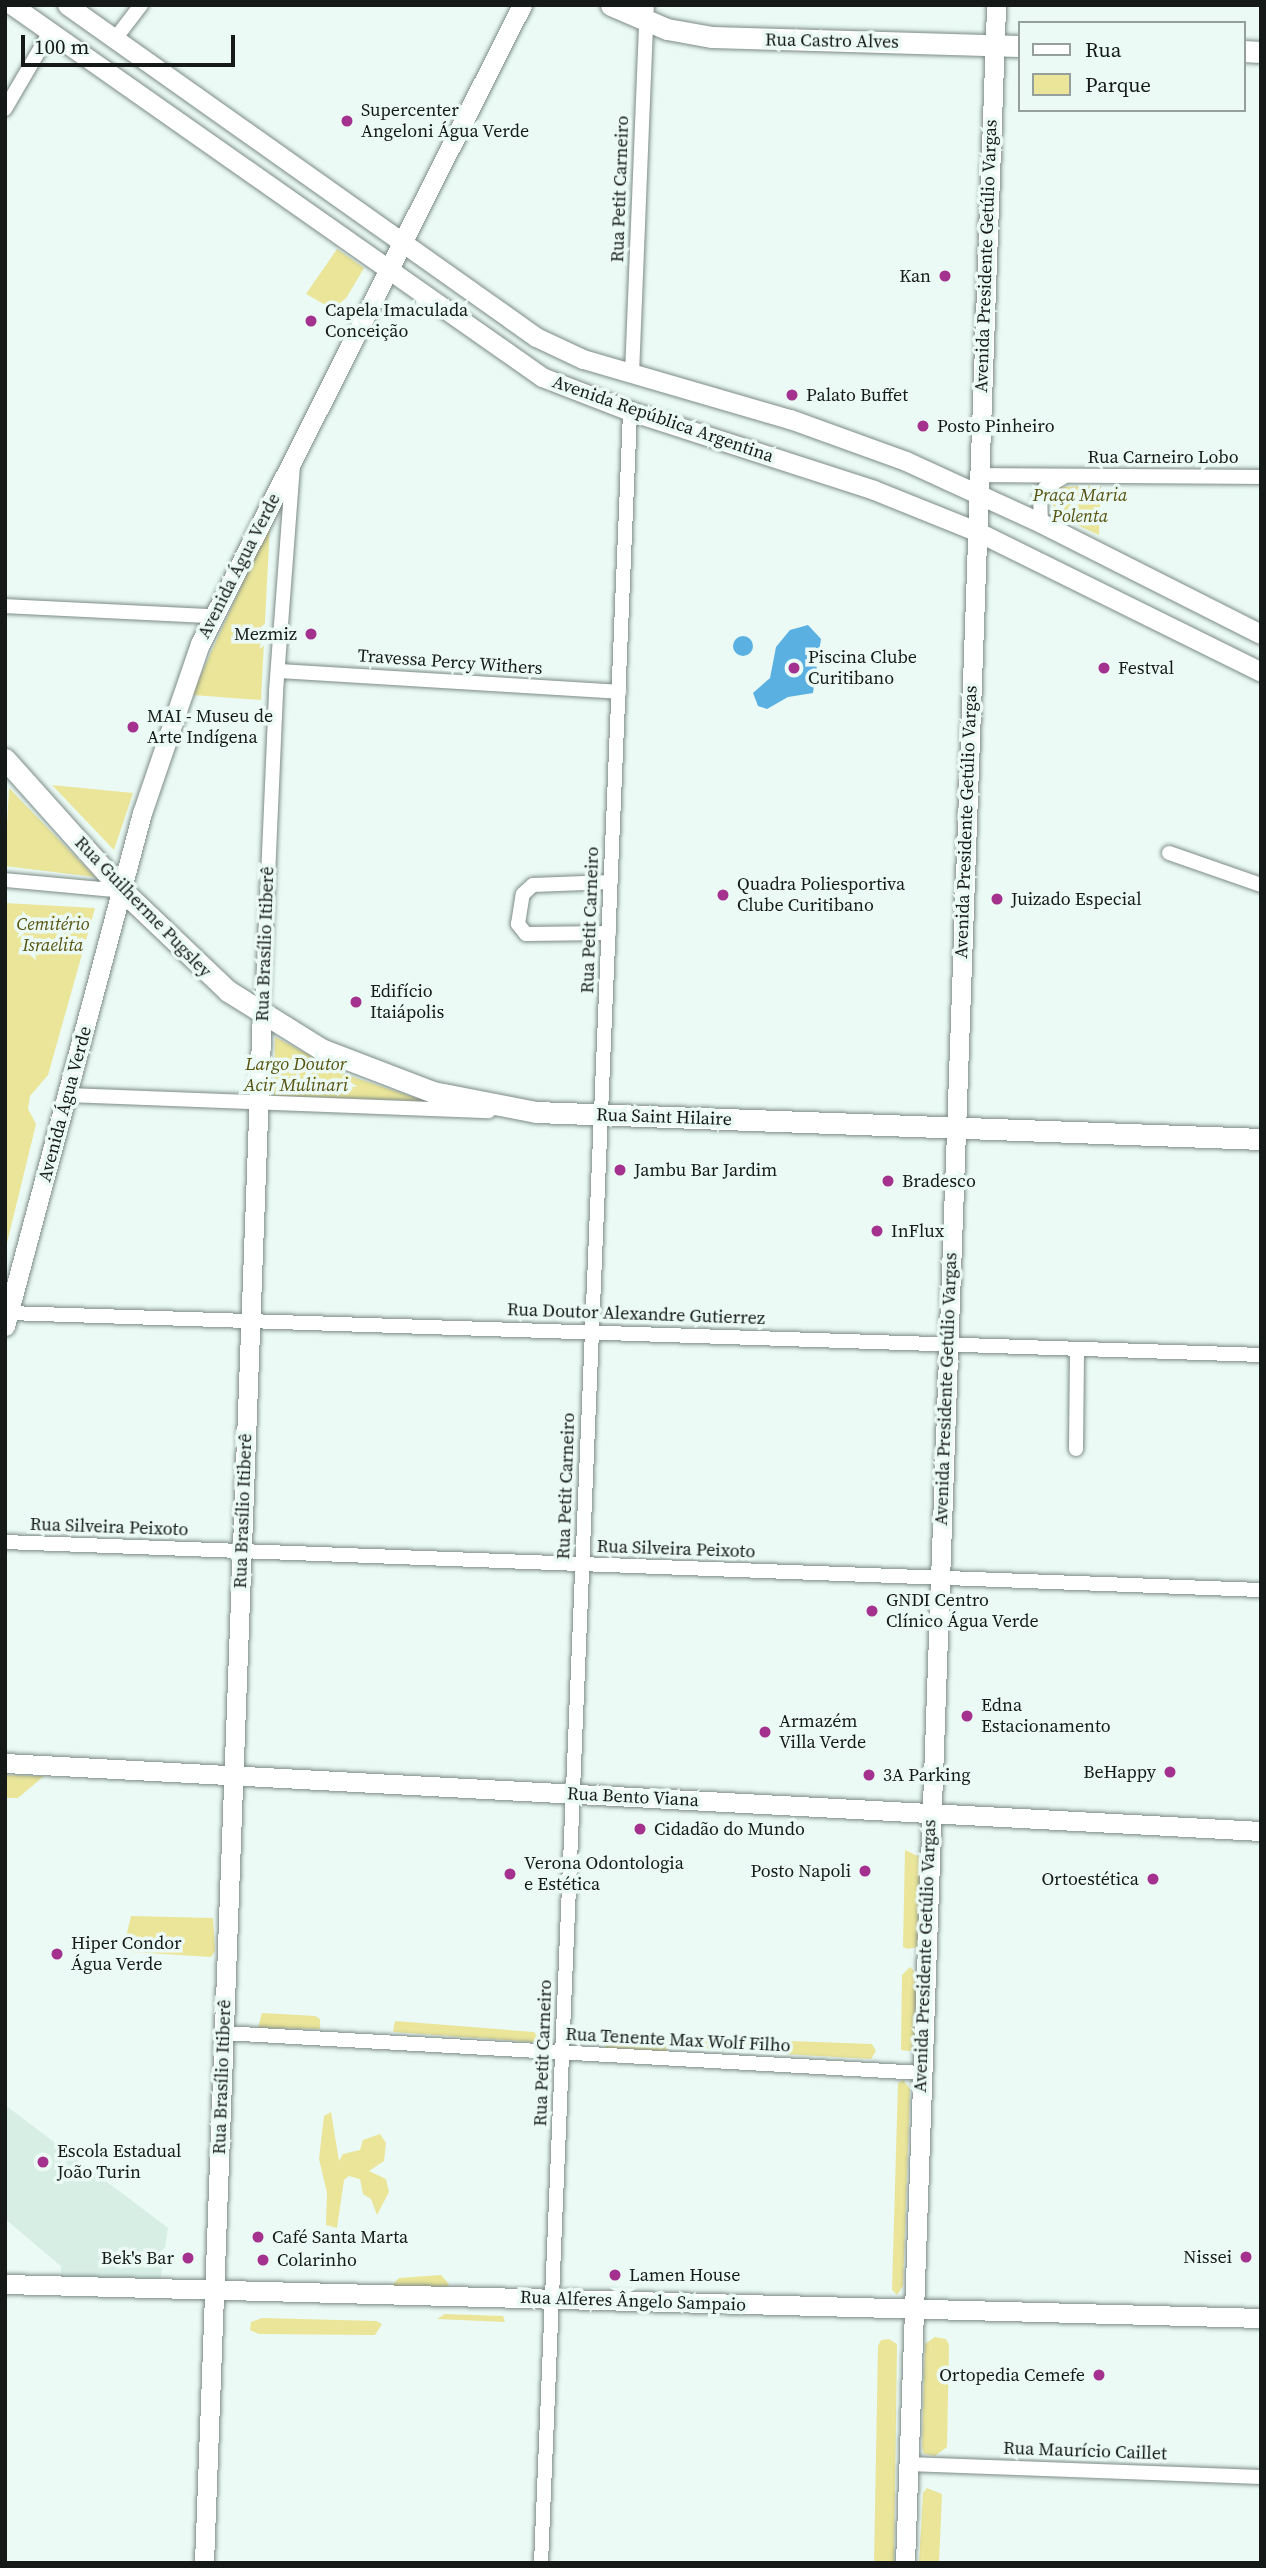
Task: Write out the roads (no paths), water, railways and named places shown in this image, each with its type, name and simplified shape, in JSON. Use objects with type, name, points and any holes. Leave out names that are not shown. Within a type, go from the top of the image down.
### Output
[{"type":"main road","name":"Avenida República Argentina","points":[[12,5],[530,371],[630,411],[874,490],[976,531],[1261,672]]},
{"type":"main road","name":"Avenida República Argentina","points":[[67,5],[536,337],[632,374],[833,434],[978,485],[1041,523],[1261,634]]},
{"type":"main road","name":"Avenida Água Verde","points":[[7,1319],[154,772],[211,616],[294,459],[401,240],[522,5]]},
{"type":"main road","name":"Rua Castro Alves","points":[[611,5],[647,14],[712,37],[1018,46]]},
{"type":"main road","name":"Avenida Presidente Getúlio Vargas","points":[[905,2563],[996,5]]},
{"type":"main road","name":"Rua Guilherme Pugsley","points":[[5,759],[123,891],[202,970],[261,1014],[321,1049],[393,1080],[536,1112]]},
{"type":"main road","name":"Rua Brasílio Itiberê","points":[[204,2563],[261,1014]]},
{"type":"main road","name":"Rua Saint Hilaire","points":[[536,1112],[1261,1139]]},
{"type":"main road","name":"Rua Bento Viana","points":[[5,1763],[1261,1831]]},
{"type":"main road","name":"Rua Alferes Ângelo Sampaio","points":[[5,2284],[1261,2318]]},
{"type":"street","points":[[115,39],[141,5]]},
{"type":"street","name":"Rua Petit Carneiro","points":[[632,374],[647,14]]},
{"type":"street","points":[[5,110],[50,32]]},
{"type":"street","name":"Rua Petit Carneiro","points":[[541,2563],[630,411]]},
{"type":"street","name":"Rua Brasílio Itiberê","points":[[261,1014],[278,671],[294,459]]},
{"type":"street","name":"Rua Carneiro Lobo","points":[[978,485],[1066,475],[1261,477]]},
{"type":"street","name":"Rua Carneiro Lobo","points":[[1041,523],[1040,499],[1054,480],[1066,475]]},
{"type":"street","points":[[5,606],[211,616]]},
{"type":"street","name":"Travessa Percy Withers","points":[[278,671],[619,692]]},
{"type":"street","points":[[1169,853],[1261,885]]},
{"type":"street","points":[[5,880],[123,891]]},
{"type":"street","points":[[609,933],[526,934],[518,925],[523,894],[533,885],[611,882]]},
{"type":"street","name":"Rua Saint Hilaire","points":[[68,1095],[536,1112]]},
{"type":"street","name":"Rua Doutor Alexandre Gutierrez","points":[[7,1319],[250,1321],[1261,1355]]},
{"type":"street","points":[[1076,1449],[1077,1349]]},
{"type":"street","name":"Rua Silveira Peixoto","points":[[5,1542],[1261,1590]]},
{"type":"street","name":"Rua Tenente Max Wolf Filho","points":[[224,2033],[921,2073]]},
{"type":"street","name":"Rua Maurício Caillet","points":[[908,2464],[1261,2477]]},
{"type":"water","name":"Piscina Clube Curitibano","points":[[808,625],[821,639],[813,693],[788,697],[767,709],[758,706],[753,693],[770,678],[776,647],[790,630]]},
{"type":"water","points":[[743,636],[750,639],[753,646],[750,653],[743,656],[736,653],[733,646],[736,639]]},
{"type":"place","name":"Supercenter Angeloni Água Verde","points":[[347,121]]},
{"type":"place","name":"Kan","points":[[945,276]]},
{"type":"place","name":"Capela Imaculada Conceição","points":[[311,321]]},
{"type":"place","name":"Palato Buffet","points":[[792,395]]},
{"type":"place","name":"Posto Pinheiro","points":[[923,426]]},
{"type":"place","name":"Mezmiz","points":[[311,634]]},
{"type":"place","name":"Piscina Clube Curitibano","points":[[794,668]]},
{"type":"place","name":"Festval","points":[[1104,668]]},
{"type":"place","name":"MAI - Museu de Arte Indígena","points":[[133,727]]},
{"type":"place","name":"Quadra Poliesportiva Clube Curitibano","points":[[723,895]]},
{"type":"place","name":"Juizado Especial","points":[[997,899]]},
{"type":"place","name":"Edifício Itaiápolis","points":[[356,1002]]},
{"type":"place","name":"Jambu Bar Jardim","points":[[620,1170]]},
{"type":"place","name":"Bradesco","points":[[888,1181]]},
{"type":"place","name":"InFlux","points":[[877,1231]]},
{"type":"place","name":"GNDI Centro Clínico Água Verde","points":[[872,1611]]},
{"type":"place","name":"Edna Estacionamento","points":[[967,1716]]},
{"type":"place","name":"Armazém Villa Verde","points":[[765,1732]]},
{"type":"place","name":"BeHappy","points":[[1170,1772]]},
{"type":"place","name":"3A Parking","points":[[869,1775]]},
{"type":"place","name":"Cidadão do Mundo","points":[[640,1829]]},
{"type":"place","name":"Posto Napoli","points":[[865,1871]]},
{"type":"place","name":"Verona Odontologia e Estética","points":[[510,1874]]},
{"type":"place","name":"Ortoestética","points":[[1153,1879]]},
{"type":"place","name":"Hiper Condor Água Verde","points":[[57,1954]]},
{"type":"place","name":"Escola Estadual João Turin","points":[[43,2162]]},
{"type":"place","name":"Café Santa Marta","points":[[258,2237]]},
{"type":"place","name":"Nissei","points":[[1246,2257]]},
{"type":"place","name":"Bek's Bar","points":[[188,2258]]},
{"type":"place","name":"Colarinho","points":[[263,2260]]},
{"type":"place","name":"Lamen House","points":[[615,2275]]},
{"type":"place","name":"Ortopedia Cemefe","points":[[1099,2375]]},
{"type":"park label","name":"Praça Maria Polenta","points":[[1080,506]]},
{"type":"park label","name":"Cemitério Israelita","points":[[53,935]]},
{"type":"park label","name":"Largo Doutor Acir Mulinari","points":[[296,1075]]}]
